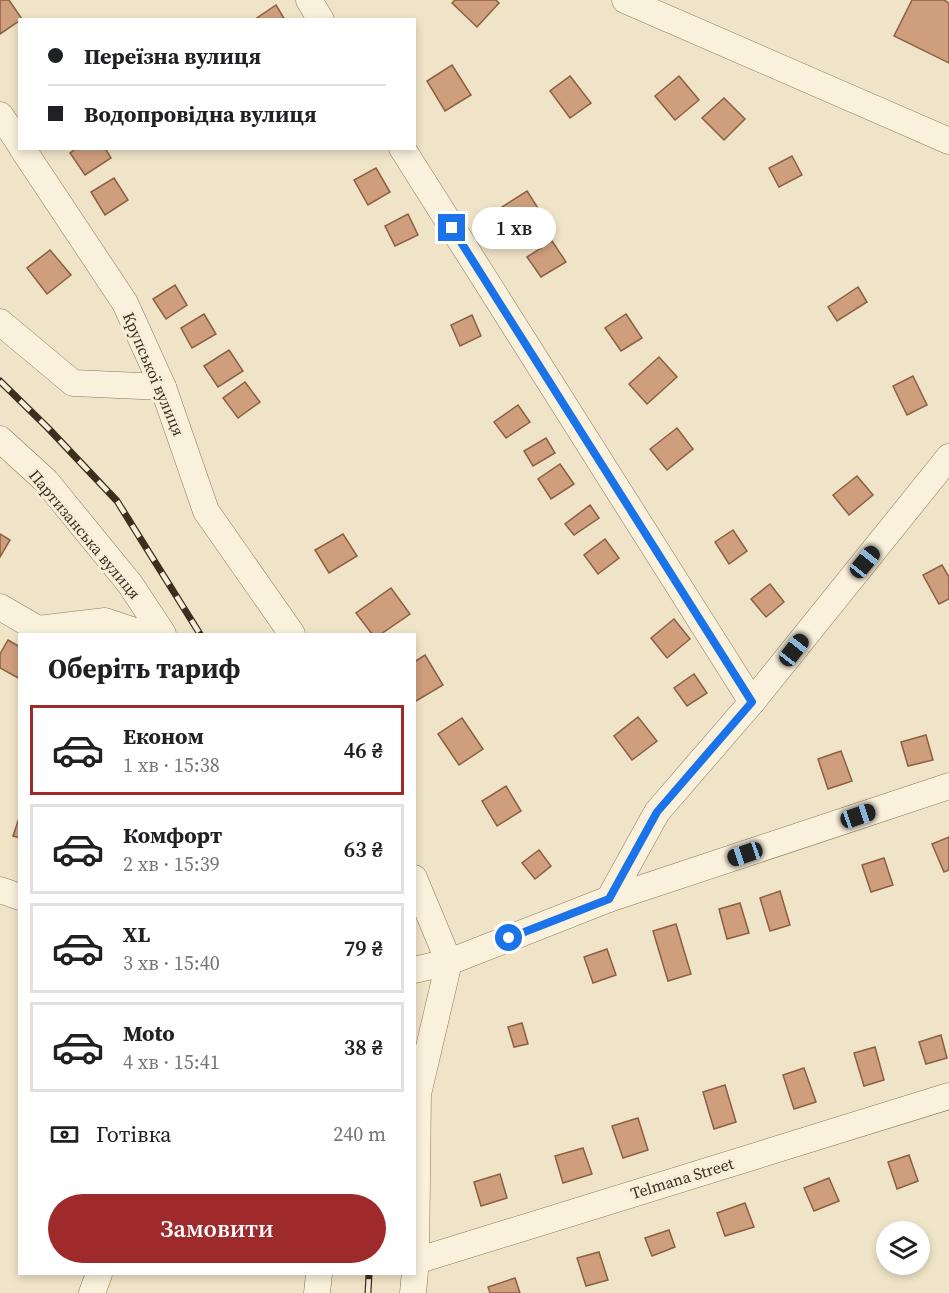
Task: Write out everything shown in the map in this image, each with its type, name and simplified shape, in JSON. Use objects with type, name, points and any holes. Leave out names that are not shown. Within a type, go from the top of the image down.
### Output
[{"type":"street","points":[[309,0],[320,18]]},
{"type":"street","points":[[625,0],[949,141]]},
{"type":"street","points":[[0,115],[18,141]]},
{"type":"street","name":"Крупської вулиця","points":[[23,150],[125,303],[164,387],[206,511],[291,633]]},
{"type":"street","points":[[403,150],[752,702]]},
{"type":"street","points":[[0,322],[73,382],[164,387]]},
{"type":"street","name":"Партизанська вулиця","points":[[0,439],[46,481],[130,584],[162,633]]},
{"type":"street","points":[[609,899],[657,812],[752,702],[949,457]]},
{"type":"street","points":[[0,607],[38,629],[105,621],[141,633]]},
{"type":"street","points":[[416,970],[449,962],[609,899],[949,786]]},
{"type":"street","points":[[416,884],[449,962],[418,1094],[416,1261]]},
{"type":"street","points":[[0,890],[18,896]]},
{"type":"street","name":"Telmana Street","points":[[416,1261],[949,1096]]},
{"type":"street","points":[[92,1293],[99,1275]]},
{"type":"street","points":[[317,1293],[319,1275]]},
{"type":"street","points":[[413,1293],[415,1275]]},
{"type":"building","points":[[0,0],[9,0],[21,18],[18,18],[18,22],[0,34]]},
{"type":"building","points":[[455,0],[496,0],[499,3],[477,27],[452,3]]},
{"type":"building","points":[[912,0],[944,0],[949,3],[949,63],[894,36]]},
{"type":"building","points":[[276,5],[284,18],[257,18]]},
{"type":"building","points":[[452,65],[471,95],[445,111],[427,81]]},
{"type":"building","points":[[570,76],[591,103],[570,118],[550,91]]},
{"type":"building","points":[[679,76],[699,100],[675,120],[655,96]]},
{"type":"building","points":[[724,98],[745,119],[724,140],[702,118]]},
{"type":"building","points":[[74,150],[106,150],[111,158],[85,175],[70,153]]},
{"type":"building","points":[[792,156],[802,175],[779,187],[769,168]]},
{"type":"building","points":[[376,168],[390,192],[368,205],[354,180]]},
{"type":"building","points":[[114,178],[128,200],[105,215],[91,192]]},
{"type":"building","points":[[527,191],[543,216],[519,232],[502,207]]},
{"type":"building","points":[[408,214],[418,235],[395,246],[385,226]]},
{"type":"building","points":[[552,241],[566,262],[541,277],[527,257]]},
{"type":"building","points":[[50,250],[71,275],[47,294],[27,268]]},
{"type":"building","points":[[175,285],[187,305],[166,319],[153,299]]},
{"type":"building","points":[[858,287],[867,302],[837,321],[828,307]]},
{"type":"building","points":[[204,314],[216,334],[192,348],[181,328]]},
{"type":"building","points":[[626,314],[642,338],[621,351],[605,328]]},
{"type":"building","points":[[472,315],[481,336],[460,346],[451,325]]},
{"type":"building","points":[[229,350],[243,371],[218,387],[204,366]]},
{"type":"building","points":[[659,357],[677,377],[647,404],[629,384]]},
{"type":"building","points":[[913,376],[927,405],[907,415],[893,386]]},
{"type":"building","points":[[245,382],[260,402],[238,418],[223,398]]},
{"type":"building","points":[[518,405],[530,422],[506,438],[494,422]]},
{"type":"building","points":[[677,428],[693,449],[667,470],[650,449]]},
{"type":"building","points":[[546,438],[555,453],[533,466],[524,451]]},
{"type":"building","points":[[560,464],[574,484],[551,499],[538,479]]},
{"type":"building","points":[[857,476],[873,495],[849,515],[833,495]]},
{"type":"building","points":[[590,505],[599,518],[574,535],[565,524]]},
{"type":"building","points":[[733,530],[747,551],[729,564],[715,542]]},
{"type":"building","points":[[0,534],[10,540],[0,557]]},
{"type":"building","points":[[343,534],[357,556],[329,573],[315,550]]},
{"type":"building","points":[[605,539],[619,558],[598,574],[584,555]]},
{"type":"building","points":[[942,565],[949,577],[949,599],[939,604],[923,575]]},
{"type":"building","points":[[770,584],[784,602],[766,617],[751,599]]},
{"type":"building","points":[[391,588],[410,614],[382,633],[371,633],[356,613]]},
{"type":"building","points":[[674,619],[690,639],[667,658],[651,638]]},
{"type":"building","points":[[8,640],[18,646],[18,678],[0,668],[0,654]]},
{"type":"building","points":[[425,655],[443,685],[416,701],[416,661]]},
{"type":"building","points":[[694,674],[707,693],[687,706],[674,688]]},
{"type":"building","points":[[638,717],[657,741],[632,760],[614,736]]},
{"type":"building","points":[[462,718],[483,749],[459,765],[438,734]]},
{"type":"building","points":[[926,735],[933,760],[908,766],[901,742]]},
{"type":"building","points":[[841,751],[852,781],[828,789],[818,759]]},
{"type":"building","points":[[506,786],[521,811],[497,826],[482,801]]},
{"type":"building","points":[[18,821],[18,837],[13,836]]},
{"type":"building","points":[[949,837],[949,870],[944,872],[932,844]]},
{"type":"building","points":[[539,850],[551,866],[535,879],[522,863]]},
{"type":"building","points":[[884,858],[893,885],[871,892],[862,865]]},
{"type":"building","points":[[780,891],[790,925],[770,931],[760,898]]},
{"type":"building","points":[[740,903],[749,933],[727,939],[719,909]]},
{"type":"building","points":[[676,924],[691,974],[668,981],[653,931]]},
{"type":"building","points":[[607,949],[616,975],[593,983],[584,957]]},
{"type":"building","points":[[522,1023],[528,1044],[514,1047],[508,1027]]},
{"type":"building","points":[[941,1035],[947,1058],[926,1064],[919,1042]]},
{"type":"building","points":[[875,1047],[884,1080],[864,1086],[854,1053]]},
{"type":"building","points":[[804,1068],[816,1102],[794,1109],[783,1075]]},
{"type":"building","points":[[725,1085],[736,1122],[714,1129],[703,1092]]},
{"type":"building","points":[[638,1118],[648,1150],[623,1158],[612,1126]]},
{"type":"building","points":[[583,1148],[592,1174],[563,1183],[555,1156]]},
{"type":"building","points":[[909,1155],[918,1181],[897,1189],[888,1162]]},
{"type":"building","points":[[500,1174],[507,1198],[481,1206],[474,1182]]},
{"type":"building","points":[[829,1178],[839,1201],[814,1211],[804,1188]]},
{"type":"building","points":[[745,1203],[754,1227],[725,1236],[717,1213]]},
{"type":"building","points":[[669,1230],[675,1247],[652,1256],[645,1238]]},
{"type":"building","points":[[599,1252],[608,1280],[586,1286],[577,1258]]},
{"type":"building","points":[[515,1278],[520,1293],[490,1293],[488,1287]]},
{"type":"railway","points":[[0,381],[117,501],[199,633]]},
{"type":"railway","points":[[368,1293],[369,1275]]},
{"type":"route","points":[[452,228],[752,702],[657,812],[609,899],[509,938]]}]
